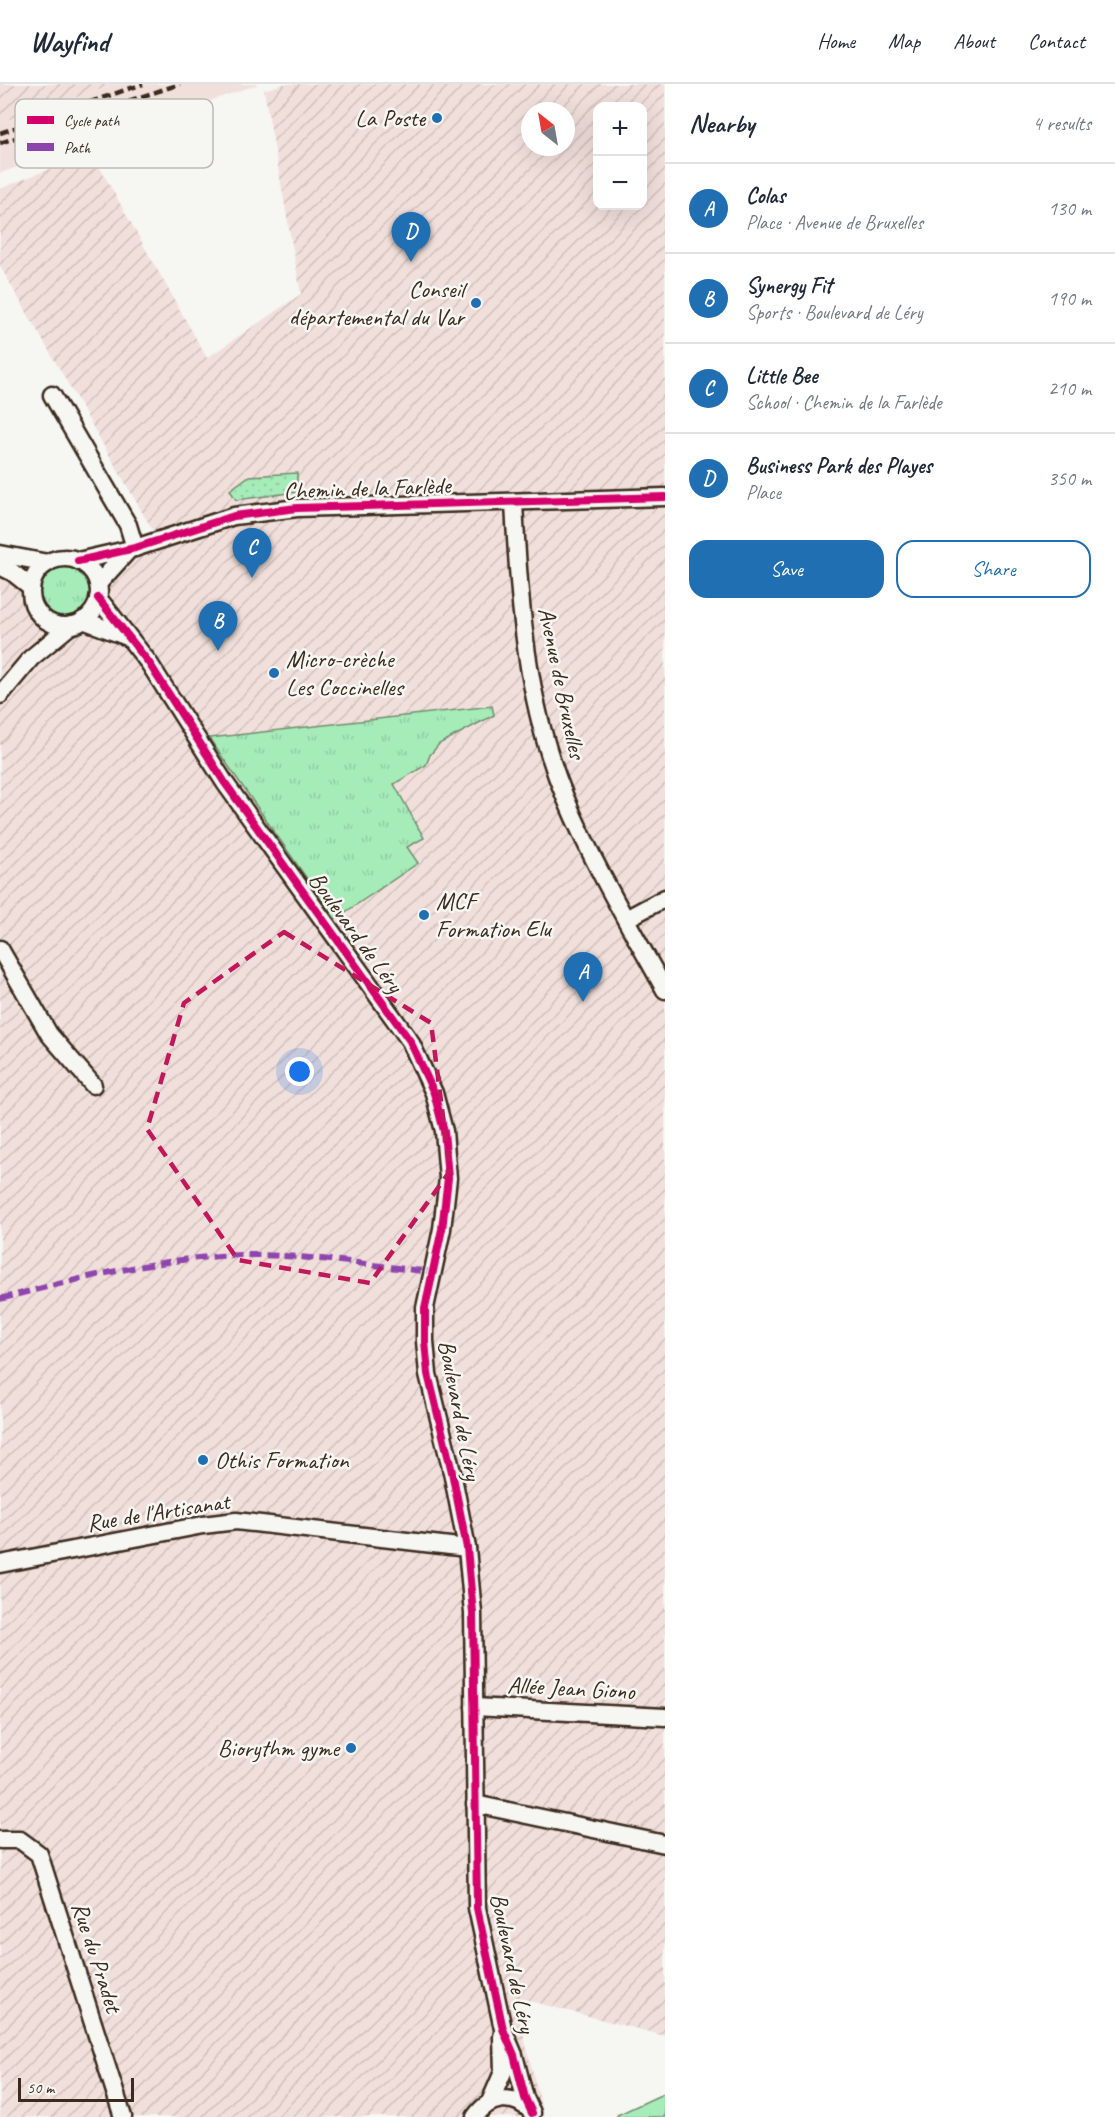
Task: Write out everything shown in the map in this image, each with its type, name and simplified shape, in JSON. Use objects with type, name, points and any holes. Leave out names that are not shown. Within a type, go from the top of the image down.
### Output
[{"type":"street","points":[[52,395],[128,525],[132,549]]},
{"type":"street","name":"Chemin de la Farlède","points":[[78,561],[132,549],[234,516],[297,508],[665,497]]},
{"type":"street","name":"Avenue de Bruxelles","points":[[514,503],[524,642],[543,730],[564,795],[591,854],[665,990]]},
{"type":"street","name":"Chemin de la Farlède","points":[[98,591],[119,558],[132,549]]},
{"type":"street","points":[[0,554],[48,563]]},
{"type":"street","points":[[0,695],[31,658],[95,607],[98,591],[91,570],[78,561],[57,559],[48,563],[37,573],[31,587],[31,597],[40,615],[38,638],[31,658]]},
{"type":"street","points":[[0,566],[31,587]]},
{"type":"street","name":"Boulevard de Léry","points":[[98,591],[129,638],[149,663],[225,783],[410,1041],[434,1093],[444,1131],[448,1178],[442,1229],[425,1308],[425,1341],[428,1374],[452,1472],[467,1548],[473,1613],[477,1908],[503,2029],[517,2064],[525,2098],[533,2115]]},
{"type":"street","points":[[40,615],[55,624],[77,622]]},
{"type":"street","name":"Boulevard de Léry","points":[[77,622],[129,638]]},
{"type":"street","points":[[626,919],[665,898]]},
{"type":"street","points":[[0,950],[49,1034],[93,1085]]},
{"type":"street","name":"Rue de l'Artisanat","points":[[0,1564],[203,1525],[236,1521],[467,1548]]},
{"type":"street","name":"Allée Jean Giono","points":[[474,1707],[665,1717]]},
{"type":"street","points":[[475,1804],[665,1844]]},
{"type":"street","name":"Rue du Pradet","points":[[0,1840],[20,1840],[39,1854],[123,2117]]},
{"type":"street","name":"Boulevard de Léry","points":[[490,2102],[503,2072],[503,2029]]},
{"type":"street","points":[[475,2117],[490,2102],[508,2099],[517,2101],[533,2115]]},
{"type":"highlighted area","points":[[284,932],[431,1023],[450,1171],[370,1283],[238,1260],[147,1129],[184,1003]]},
{"type":"shaded area","points":[[0,84],[117,84],[71,99],[15,99],[15,117],[0,122]]},
{"type":"shaded area","points":[[117,84],[259,84],[213,100],[71,99]]},
{"type":"shaded area","points":[[283,84],[665,84],[665,2036],[514,1997],[544,2117],[0,2117],[0,570],[12,573],[121,565],[163,548],[0,266],[0,189],[52,168],[100,168],[207,358],[301,294],[264,90]]},
{"type":"shaded area","points":[[15,117],[15,168],[0,173],[0,122]]},
{"type":"green space","points":[[297,473],[297,492],[236,500],[230,490],[249,476]]},
{"type":"green space","points":[[64,558],[77,561],[87,568],[94,578],[97,591],[94,604],[87,614],[77,621],[64,624],[51,621],[41,614],[34,604],[31,591],[34,578],[41,568],[51,561]]},
{"type":"green space","points":[[492,706],[494,715],[439,744],[430,755],[426,765],[394,784],[424,838],[407,847],[418,863],[335,919],[209,738]]},
{"type":"green space","points":[[665,2093],[665,2117],[618,2117],[617,2115]]},
{"type":"railway","points":[[99,99],[143,84]]},
{"type":"railway","points":[[134,99],[180,84]]},
{"type":"railway","points":[[0,133],[15,128]]},
{"type":"railway","points":[[0,143],[15,138]]},
{"type":"marked path","points":[[0,1299],[136,1267],[219,1256],[273,1255],[433,1272]]},
{"type":"cycle path","points":[[78,561],[135,548],[234,516],[297,508],[665,497]]},
{"type":"cycle path","points":[[98,598],[149,663],[225,783],[410,1041],[434,1093],[444,1131],[448,1178],[442,1229],[425,1308],[425,1341],[428,1374],[452,1472],[467,1548],[473,1613],[477,1908],[503,2029],[514,2055],[525,2098],[532,2113]]},
{"type":"place","name":"La Poste","points":[[437,118]]},
{"type":"place","name":"Business Park des Playes","points":[[411,262]]},
{"type":"place","name":"Conseil départemental du Var","points":[[476,303]]},
{"type":"place","name":"Little Bee","points":[[252,578]]},
{"type":"place","name":"Synergy Fit","points":[[218,651]]},
{"type":"place","name":"Micro-crèche Les Coccinelles","points":[[274,673]]},
{"type":"place","name":"MCF Formation Elu","points":[[424,915]]},
{"type":"place","name":"Colas","points":[[583,1002]]},
{"type":"place","name":"Othis Formation","points":[[203,1460]]},
{"type":"place","name":"Biorythm gyme","points":[[351,1748]]}]
